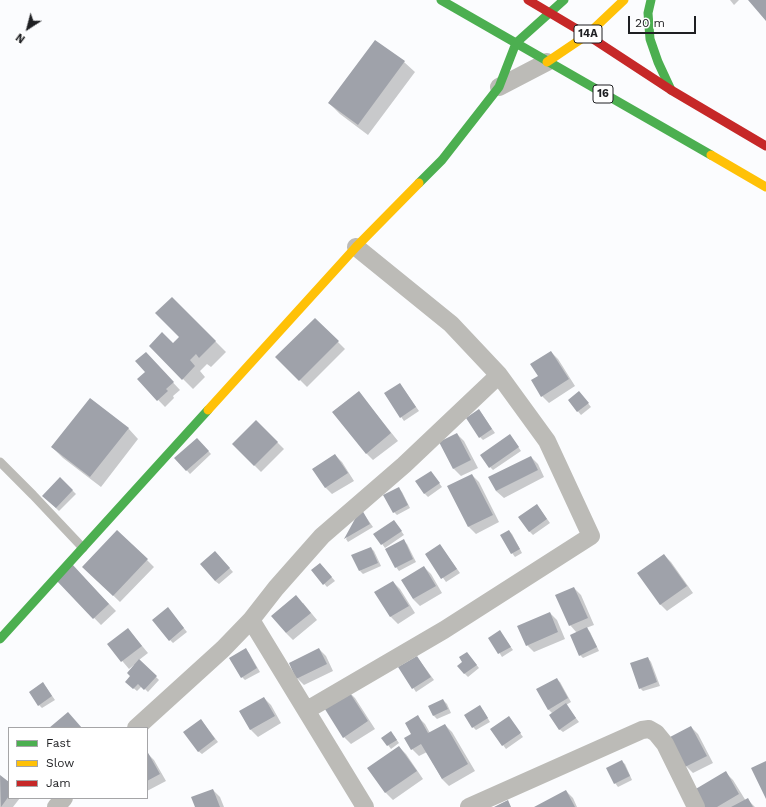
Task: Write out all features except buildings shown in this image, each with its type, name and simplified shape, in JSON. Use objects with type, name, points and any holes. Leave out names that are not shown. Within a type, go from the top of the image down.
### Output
[{"type":"main road","name":"16","points":[[441,0],[766,187]]},
{"type":"main road","points":[[528,0],[587,35],[671,90],[766,146]]},
{"type":"main road","points":[[0,638],[356,247],[442,160],[499,88],[516,43],[564,0]]},
{"type":"main road","name":"14A","points":[[547,62],[587,35],[624,0]]},
{"type":"main road","points":[[651,0],[648,13],[650,39],[658,62],[671,90]]},
{"type":"street","points":[[499,88],[547,62]]},
{"type":"street","points":[[306,710],[444,630],[591,536],[547,441],[499,375],[451,324],[356,247]]},
{"type":"street","points":[[137,727],[223,649],[251,620],[276,588],[322,536],[404,465],[499,375]]},
{"type":"street","points":[[251,620],[365,807]]},
{"type":"street","points":[[469,807],[642,730],[649,729],[656,733],[665,744],[696,807]]},
{"type":"street","points":[[56,807],[63,799]]},
{"type":"lane","points":[[0,462],[83,548]]},
{"type":"traffic: fast","points":[[441,0],[711,155]]},
{"type":"traffic: fast","points":[[516,43],[564,0]]},
{"type":"traffic: fast","points":[[651,0],[648,13],[650,39],[658,62],[671,90]]},
{"type":"traffic: fast","points":[[419,183],[442,160],[499,87],[516,43]]},
{"type":"traffic: fast","points":[[0,639],[208,410]]},
{"type":"traffic: slow","points":[[547,62],[587,35],[624,0]]},
{"type":"traffic: slow","points":[[711,155],[766,187]]},
{"type":"traffic: slow","points":[[208,410],[356,247],[419,183]]},
{"type":"traffic: jam","points":[[528,0],[587,35],[671,90],[766,146]]}]
